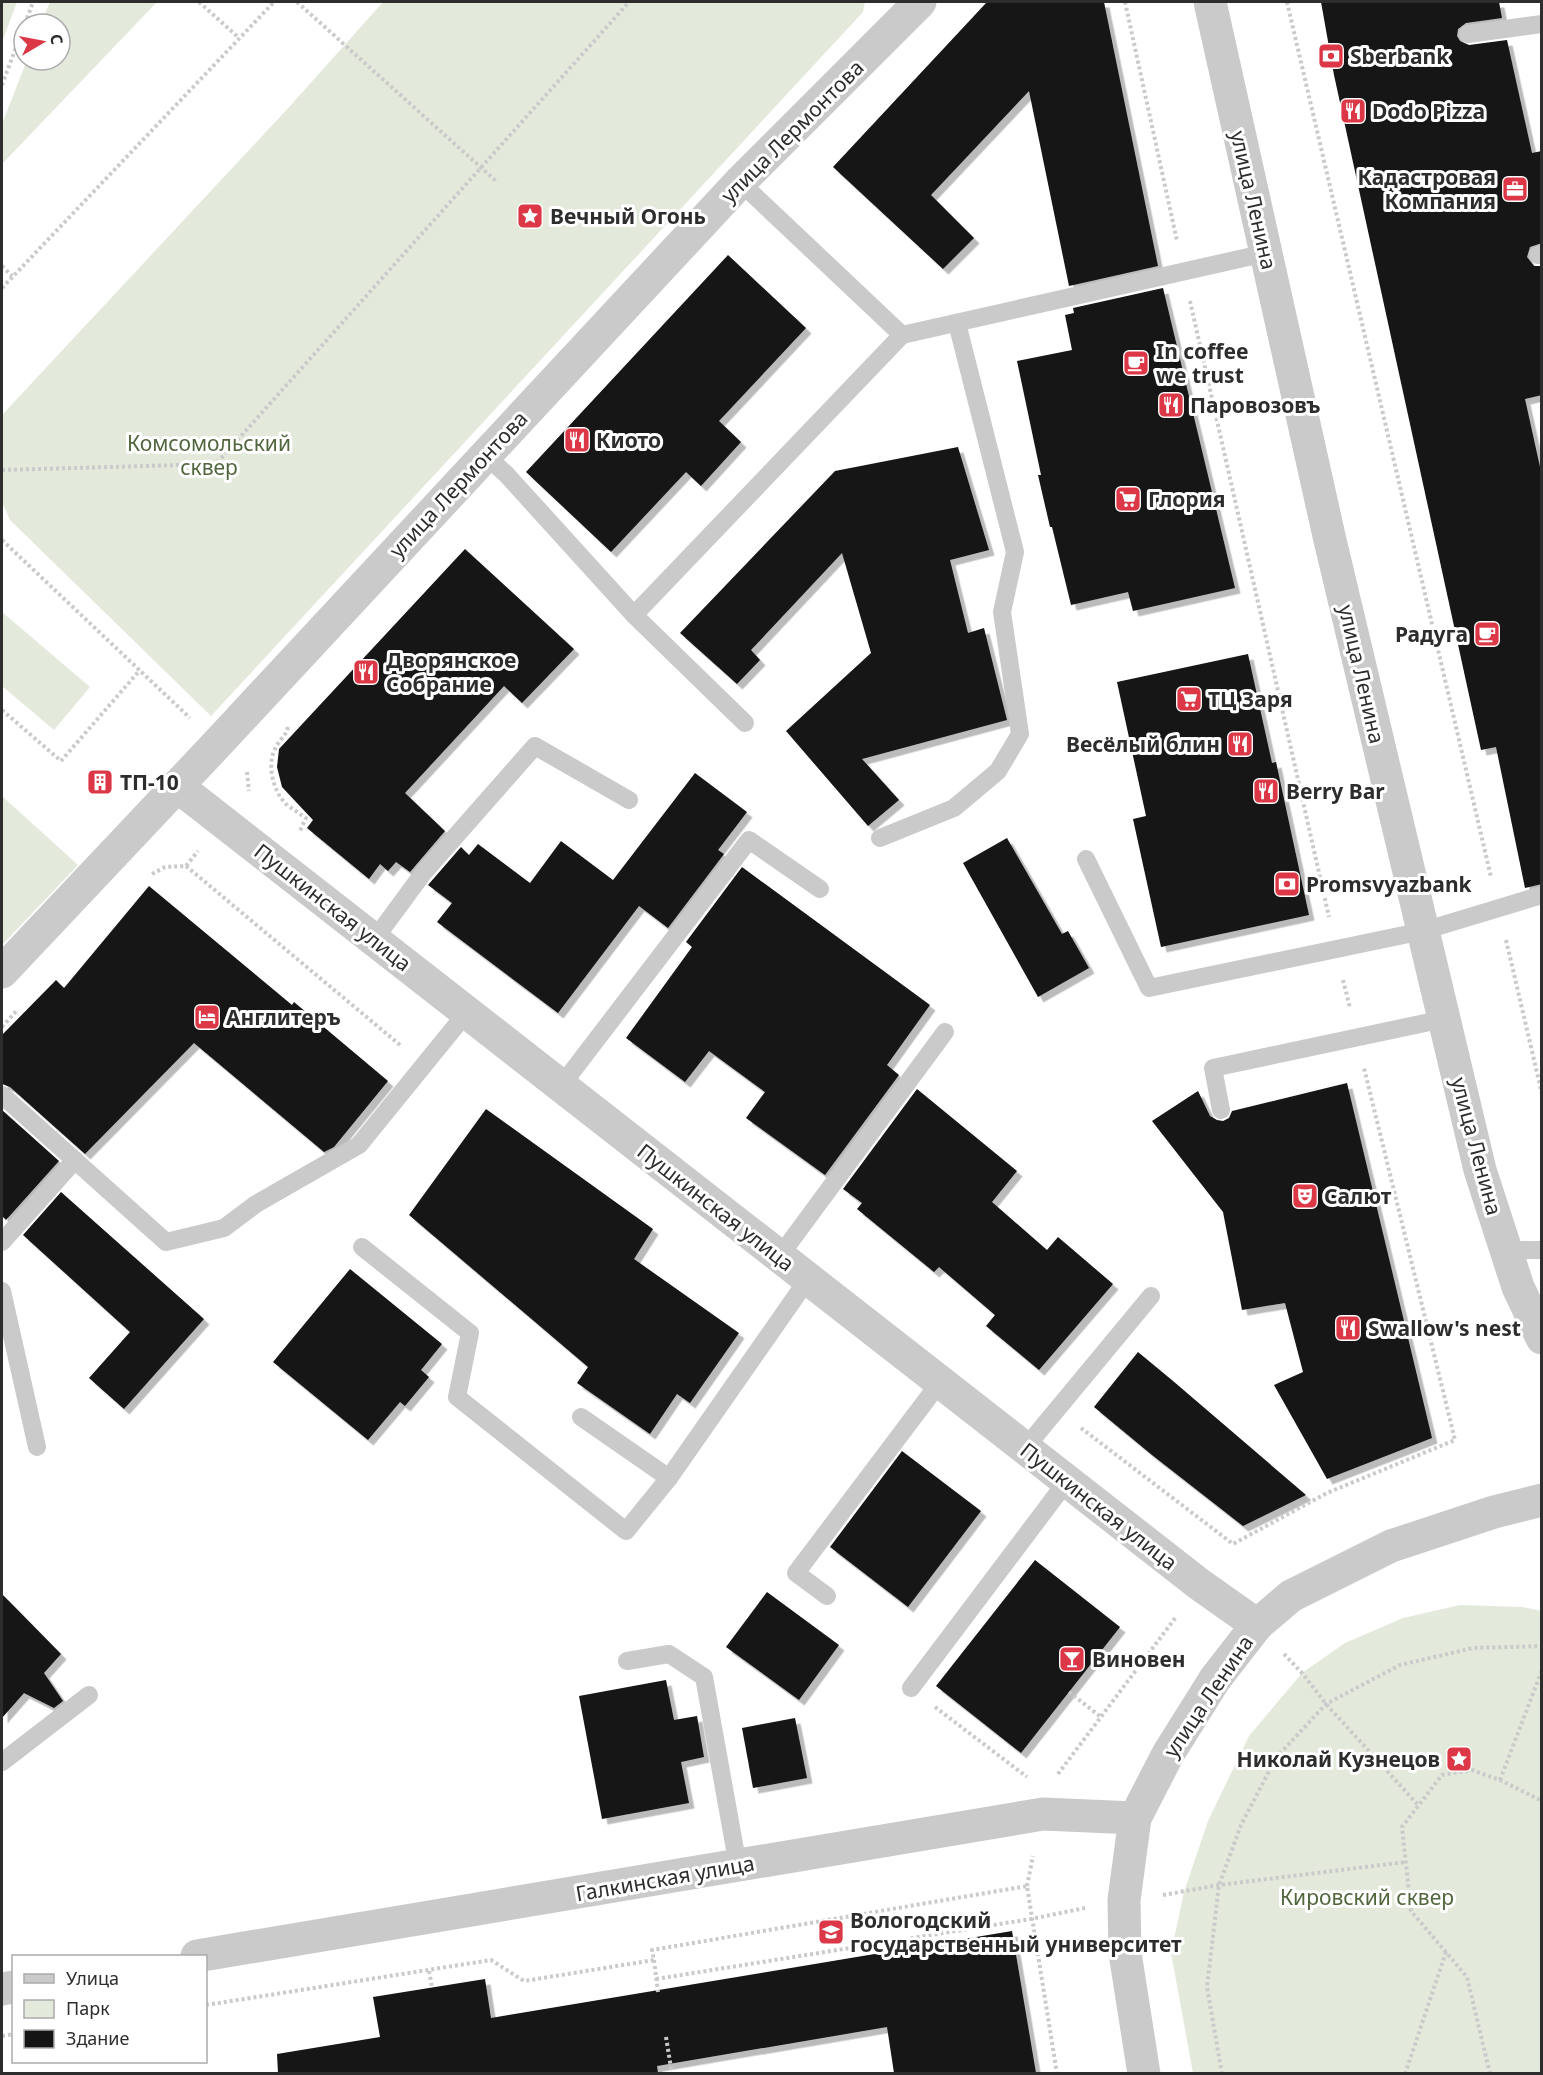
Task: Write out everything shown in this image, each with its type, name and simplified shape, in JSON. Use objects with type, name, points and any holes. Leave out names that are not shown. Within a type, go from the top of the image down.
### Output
[{"type":"street","name":"улица Лермонтова","points":[[2,972],[740,182],[920,2]]},
{"type":"street","name":"улица Ленина","points":[[1210,2],[1332,548],[1480,1170],[1518,1287],[1542,1338]]},
{"type":"street","name":"Пушкинская улица","points":[[177,786],[1199,1584],[1257,1625]]},
{"type":"street","name":"улица Ленина","points":[[1144,2073],[1125,1953],[1124,1900],[1135,1818],[1168,1754],[1215,1678],[1257,1625],[1291,1596],[1391,1546],[1494,1512],[1542,1500]]},
{"type":"street","name":"Галкинская улица","points":[[203,1955],[1042,1814],[1135,1818]]},
{"type":"lane","points":[[1468,34],[1542,24]]},
{"type":"lane","points":[[740,182],[903,335]]},
{"type":"lane","points":[[634,615],[903,335],[1266,253]]},
{"type":"lane","points":[[880,838],[954,808],[998,771],[1020,734],[1002,612],[1015,552],[957,323]]},
{"type":"lane","points":[[485,454],[506,474],[634,615],[745,723]]},
{"type":"lane","points":[[374,940],[424,872],[535,746],[629,800]]},
{"type":"lane","points":[[561,1086],[749,840],[820,889]]},
{"type":"lane","points":[[1086,859],[1149,988],[1423,932],[1542,896]]},
{"type":"lane","points":[[2,1095],[166,1242],[224,1228],[256,1204],[359,1145],[467,1012]]},
{"type":"lane","points":[[1221,1110],[1213,1068],[1444,1019]]},
{"type":"lane","points":[[779,1257],[945,1032]]},
{"type":"lane","points":[[2,1242],[75,1160]]},
{"type":"lane","points":[[362,1247],[470,1334],[457,1397],[626,1531],[669,1478],[808,1279]]},
{"type":"lane","points":[[1506,1250],[1542,1250]]},
{"type":"lane","points":[[2,1292],[37,1447]]},
{"type":"lane","points":[[1025,1448],[1151,1296]]},
{"type":"lane","points":[[827,1596],[796,1572],[940,1382]]},
{"type":"lane","points":[[581,1417],[669,1478]]},
{"type":"lane","points":[[911,1689],[1067,1481]]},
{"type":"lane","points":[[627,1661],[669,1654],[704,1677],[738,1866]]},
{"type":"lane","points":[[2,1762],[89,1695]]},
{"type":"path","points":[[199,2],[239,38]]},
{"type":"path","points":[[2,288],[274,2]]},
{"type":"path","points":[[297,2],[497,182]]},
{"type":"path","points":[[2,470],[216,464],[629,2]]},
{"type":"path","points":[[1053,1782],[1199,1584],[1233,1544],[1327,1493],[1455,1440],[1336,950],[1183,273],[1125,2]]},
{"type":"path","points":[[1287,2],[1542,1094]]},
{"type":"path","points":[[2,85],[12,58]]},
{"type":"path","points":[[2,266],[12,276]]},
{"type":"path","points":[[2,540],[193,721]]},
{"type":"path","points":[[2,711],[61,761],[140,670]]},
{"type":"path","points":[[289,724],[286,735],[275,747],[271,762],[277,792],[286,803],[306,818],[300,831],[292,824]]},
{"type":"path","points":[[146,876],[165,867],[186,866],[248,790],[246,768]]},
{"type":"path","points":[[248,790],[257,797]]},
{"type":"path","points":[[2,1027],[26,1002]]},
{"type":"path","points":[[1048,1420],[1052,1424],[1081,1428],[1233,1544]]},
{"type":"path","points":[[1257,1625],[1419,1806]]},
{"type":"path","points":[[1222,2073],[1207,1987],[1219,1885],[1241,1825],[1276,1758],[1326,1704],[1400,1665],[1473,1648],[1542,1646]]},
{"type":"path","points":[[1500,1780],[1542,1670]]},
{"type":"path","points":[[911,1689],[1028,1777]]},
{"type":"path","points":[[1069,1692],[1101,1717]]},
{"type":"path","points":[[1490,2073],[1467,1977],[1411,1911],[1402,1827],[1442,1775],[1472,1770],[1500,1780],[1542,1801]]},
{"type":"path","points":[[656,1979],[1032,1919],[1124,1900],[1219,1885],[1406,1862]]},
{"type":"path","points":[[658,1992],[652,1950],[1027,1886],[1057,2073]]},
{"type":"path","points":[[1405,2073],[1446,1952]]},
{"type":"path","points":[[207,2005],[491,1960],[524,1981],[654,1960]]},
{"type":"path","points":[[429,1971],[432,1987]]},
{"type":"path","points":[[666,2037],[672,2073]]},
{"type":"green space","points":[[2,2],[17,2],[12,12],[2,42]]},
{"type":"green space","points":[[50,2],[157,2],[2,164],[2,124],[22,72],[72,72],[72,12],[46,12]]},
{"type":"green space","name":"Комсомольский сквер","points":[[383,2],[865,2],[863,12],[211,716],[10,520],[2,502],[2,415],[291,105]]},
{"type":"green space","points":[[2,612],[90,687],[54,730],[2,686]]},
{"type":"green space","points":[[2,796],[78,865],[2,945]]},
{"type":"green space","name":"Кировский сквер","points":[[1460,1605],[1523,1607],[1541,1611],[1541,2073],[1193,2073],[1171,1953],[1184,1892],[1208,1821],[1249,1736],[1302,1673],[1345,1643],[1403,1618]]},
{"type":"building","points":[[987,2],[1104,2],[1158,266],[1069,286],[1029,91],[931,195],[974,238],[943,269],[833,167]]},
{"type":"building","points":[[1321,2],[1499,2],[1502,18],[1466,23],[1458,29],[1457,36],[1460,41],[1469,45],[1507,40],[1532,153],[1542,151],[1542,243],[1530,247],[1527,257],[1534,266],[1542,266],[1542,395],[1525,399],[1542,476],[1542,884],[1525,888],[1496,747],[1481,750],[1334,75]]},
{"type":"building","points":[[728,255],[806,328],[719,421],[741,442],[701,486],[686,472],[611,552],[526,472]]},
{"type":"building","points":[[1163,288],[1235,588],[1133,611],[1128,592],[1071,605],[1038,475],[1041,475],[1017,361],[1072,350],[1065,315],[1074,313],[1073,308]]},
{"type":"building","points":[[958,447],[989,550],[950,560],[968,633],[984,628],[1007,720],[862,759],[899,800],[868,826],[786,731],[871,653],[842,553],[751,650],[760,660],[737,684],[680,633],[835,471]]},
{"type":"building","points":[[465,549],[574,649],[522,703],[504,686],[405,793],[445,831],[410,872],[396,862],[388,871],[380,864],[369,879],[307,828],[313,820],[282,787],[277,767],[279,749]]},
{"type":"building","points":[[1248,654],[1272,763],[1276,762],[1309,915],[1161,947],[1133,819],[1146,816],[1117,682]]},
{"type":"building","points":[[695,773],[747,812],[718,850],[724,854],[668,928],[639,906],[558,1013],[437,922],[452,903],[428,885],[461,847],[469,855],[478,844],[530,883],[561,841],[613,880]]},
{"type":"building","points":[[1007,838],[1062,934],[1068,931],[1089,968],[1038,997],[963,863]]},
{"type":"building","points":[[742,867],[930,1005],[887,1065],[899,1075],[825,1175],[746,1118],[765,1092],[709,1051],[685,1082],[626,1038],[692,947],[686,942]]},
{"type":"building","points":[[149,886],[292,1005],[294,1002],[388,1081],[334,1147],[324,1152],[194,1043],[85,1154],[10,1087],[2,1084],[2,1035],[56,980],[64,988]]},
{"type":"building","points":[[1347,1083],[1432,1438],[1327,1479],[1274,1385],[1303,1372],[1285,1303],[1242,1310],[1223,1212],[1152,1121],[1198,1091],[1210,1116],[1223,1121],[1229,1118],[1232,1111]]},
{"type":"building","points":[[917,1089],[1017,1171],[992,1202],[1047,1250],[1058,1237],[1113,1284],[1039,1370],[986,1326],[995,1315],[939,1267],[934,1272],[857,1209],[862,1203],[843,1189]]},
{"type":"building","points":[[486,1109],[653,1229],[634,1259],[739,1333],[690,1403],[677,1394],[650,1434],[577,1383],[588,1367],[409,1215]]},
{"type":"building","points":[[2,1110],[59,1161],[6,1220],[2,1216]]},
{"type":"building","points":[[61,1192],[204,1319],[124,1409],[89,1378],[130,1332],[23,1235]]},
{"type":"building","points":[[350,1269],[442,1344],[421,1370],[429,1377],[405,1406],[400,1402],[368,1440],[273,1362]]},
{"type":"building","points":[[1138,1352],[1306,1495],[1243,1526],[1094,1407]]},
{"type":"building","points":[[902,1451],[981,1511],[908,1607],[830,1547]]},
{"type":"building","points":[[1035,1560],[1120,1627],[1021,1753],[936,1686]]},
{"type":"building","points":[[767,1592],[839,1645],[799,1700],[726,1647]]},
{"type":"building","points":[[2,1594],[61,1654],[44,1673],[63,1701],[54,1708],[24,1693],[2,1718]]},
{"type":"building","points":[[666,1680],[674,1720],[697,1716],[704,1757],[681,1762],[689,1803],[602,1819],[579,1696]]},
{"type":"building","points":[[795,1718],[807,1778],[753,1788],[742,1728]]},
{"type":"building","points":[[1012,1931],[1036,2073],[894,2073],[887,2027],[657,2066],[658,2073],[278,2073],[277,2054],[380,2037],[373,1997],[485,1979],[491,2018]]},
{"type":"place","name":"Sberbank","points":[[1331,56]]},
{"type":"place","name":"Dodo Pizza","points":[[1353,111]]},
{"type":"place","name":"Кадастровая Компания","points":[[1515,189]]},
{"type":"place","name":"Вечный Огонь","points":[[530,216]]},
{"type":"place","name":"In coffee we trust","points":[[1136,363]]},
{"type":"place","name":"Паровозовъ","points":[[1171,405]]},
{"type":"place","name":"Киото","points":[[577,440]]},
{"type":"place","name":"Глория","points":[[1128,499]]},
{"type":"place","name":"Радуга","points":[[1487,634]]},
{"type":"place","name":"Дворянское Собрание","points":[[366,672]]},
{"type":"place","name":"ТЦ Заря","points":[[1189,699]]},
{"type":"place","name":"Весёлый блин","points":[[1240,744]]},
{"type":"place","name":"ТП-10","points":[[100,782]]},
{"type":"place","name":"Berry Bar","points":[[1266,791]]},
{"type":"place","name":"Promsvyazbank","points":[[1287,884]]},
{"type":"place","name":"Англитеръ","points":[[207,1017]]},
{"type":"place","name":"Салют","points":[[1305,1196]]},
{"type":"place","name":"Swallow's nest","points":[[1348,1328]]},
{"type":"place","name":"Виновен","points":[[1072,1659]]},
{"type":"place","name":"Николай Кузнецов","points":[[1459,1759]]},
{"type":"place","name":"Вологодский государственный университет","points":[[831,1932]]}]
